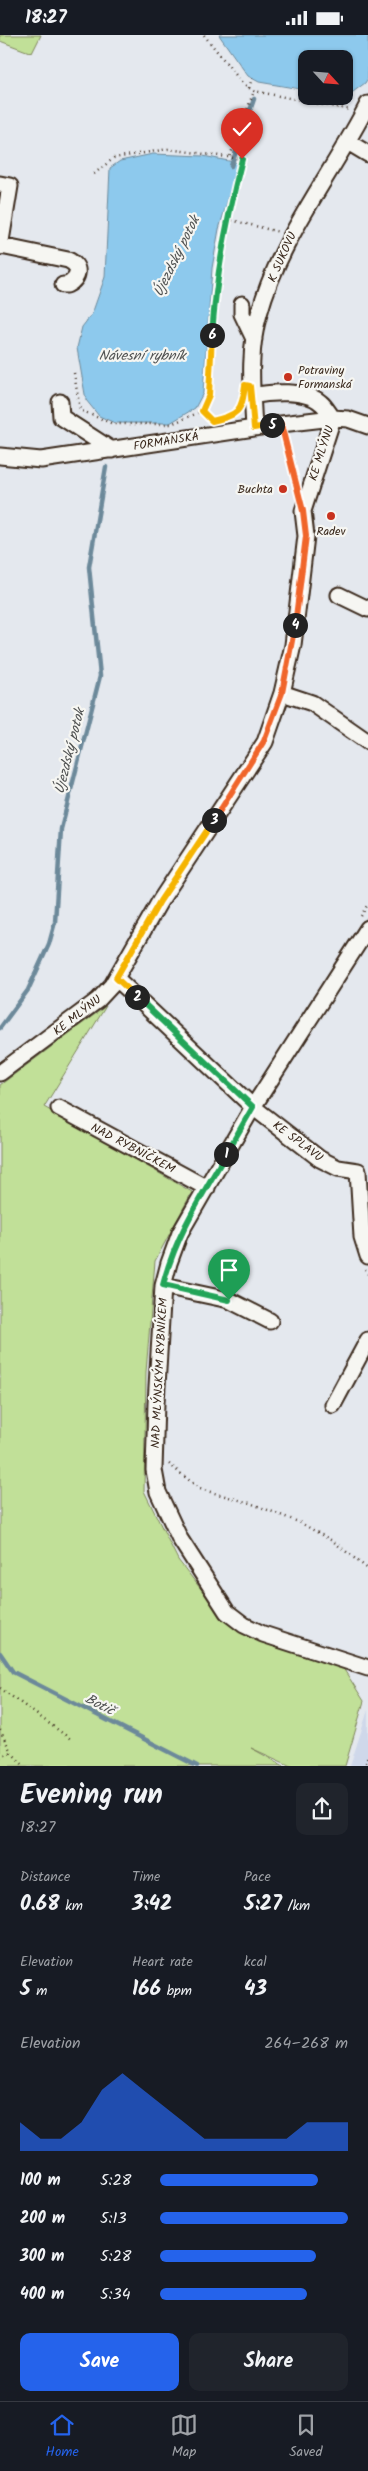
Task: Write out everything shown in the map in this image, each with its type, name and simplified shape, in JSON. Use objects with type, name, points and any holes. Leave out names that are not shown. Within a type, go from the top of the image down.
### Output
[{"type":"street","name":"K SUKOVU","points":[[254,428],[250,376],[259,314],[302,215],[348,142],[366,108]]},
{"type":"street","points":[[348,142],[368,154]]},
{"type":"street","points":[[0,184],[10,186],[0,247],[75,263],[78,270],[77,278],[68,285],[64,285]]},
{"type":"street","points":[[242,304],[242,314],[254,339]]},
{"type":"street","points":[[251,396],[276,392],[309,396],[321,402],[333,418]]},
{"type":"street","points":[[60,402],[61,417],[112,449]]},
{"type":"street","name":"FORMANSKÁ","points":[[0,456],[41,460],[333,418],[348,419],[368,426]]},
{"type":"street","name":"KE MLÝNU","points":[[0,1073],[98,1000],[116,978],[160,901],[264,741],[282,693],[293,645],[306,536],[303,511],[333,418]]},
{"type":"street","points":[[339,595],[368,609]]},
{"type":"street","points":[[282,693],[312,703],[368,742]]},
{"type":"street","name":"NAD MLÝNSKÝM RYBNÍKEM","points":[[368,928],[253,1107],[180,1233],[163,1285],[155,1451],[158,1493],[180,1539],[227,1612],[244,1625],[263,1635],[368,1667]]},
{"type":"street","name":"KE SPLAVU","points":[[116,978],[253,1107],[320,1159],[338,1168],[363,1170],[362,1237],[364,1259]]},
{"type":"street","name":"NAD RYBNÍČKEM","points":[[59,1108],[207,1188]]},
{"type":"street","points":[[163,1285],[229,1300],[270,1321]]},
{"type":"street","points":[[333,1405],[368,1340]]},
{"type":"path","points":[[204,35],[243,84],[254,91],[366,108]]},
{"type":"path","points":[[249,88],[252,78]]},
{"type":"path","points":[[230,156],[254,91]]},
{"type":"path","points":[[74,373],[80,410],[113,424],[171,424],[202,411],[209,395],[214,290],[242,159],[168,149],[114,158],[94,174]]},
{"type":"path","points":[[228,219],[275,230]]},
{"type":"path","points":[[202,411],[212,421],[219,419]]},
{"type":"path","points":[[281,424],[303,511]]},
{"type":"path","points":[[364,1259],[368,1274]]},
{"type":"path","points":[[155,1451],[200,1489],[250,1503],[301,1523],[334,1542],[368,1569]]},
{"type":"path","points":[[0,1689],[72,1740]]},
{"type":"path","points":[[0,1730],[11,1752],[24,1766]]},
{"type":"path","points":[[0,1757],[11,1752]]},
{"type":"path","points":[[366,1763],[368,1754]]},
{"type":"shaded area","points":[[368,1710],[368,1766],[350,1766]]},
{"type":"green space","points":[[0,35],[41,35],[32,53],[0,41]]},
{"type":"green space","points":[[106,1006],[44,1107],[192,1192],[155,1261],[146,1372],[144,1491],[178,1560],[227,1622],[272,1645],[341,1665],[364,1701],[345,1766],[291,1766],[251,1748],[284,1766],[0,1766],[0,1085]]},
{"type":"water","points":[[219,35],[368,35],[368,78],[365,83],[353,92],[353,50],[298,50],[298,89],[259,82],[248,76]]},
{"type":"water","name":"Návesní rybník","points":[[153,154],[203,156],[239,163],[219,229],[212,268],[203,393],[195,408],[170,423],[115,423],[99,416],[86,400],[77,348],[82,327],[92,314],[105,277],[110,168],[120,161]]},
{"type":"waterway","name":"Újezdský potok","points":[[231,166],[254,99]]},
{"type":"waterway","name":"Újezdský potok","points":[[0,1028],[28,990],[49,944],[55,922],[61,829],[100,676],[89,567],[106,467]]},
{"type":"waterway","name":"Botič","points":[[0,1653],[13,1672],[197,1766]]},
{"type":"place","name":"Potraviny Formanská","points":[[288,377]]},
{"type":"place","name":"Buchta","points":[[283,489]]},
{"type":"place","name":"Radev","points":[[331,516]]},
{"type":"route","points":[[229,1300],[163,1285],[180,1233],[253,1107],[116,978],[160,901],[264,741],[282,693],[293,645],[306,536],[303,511],[281,424],[254,428],[250,386],[245,385],[242,405],[232,416],[212,421],[202,411],[209,395],[214,290],[232,197],[242,159]]}]
